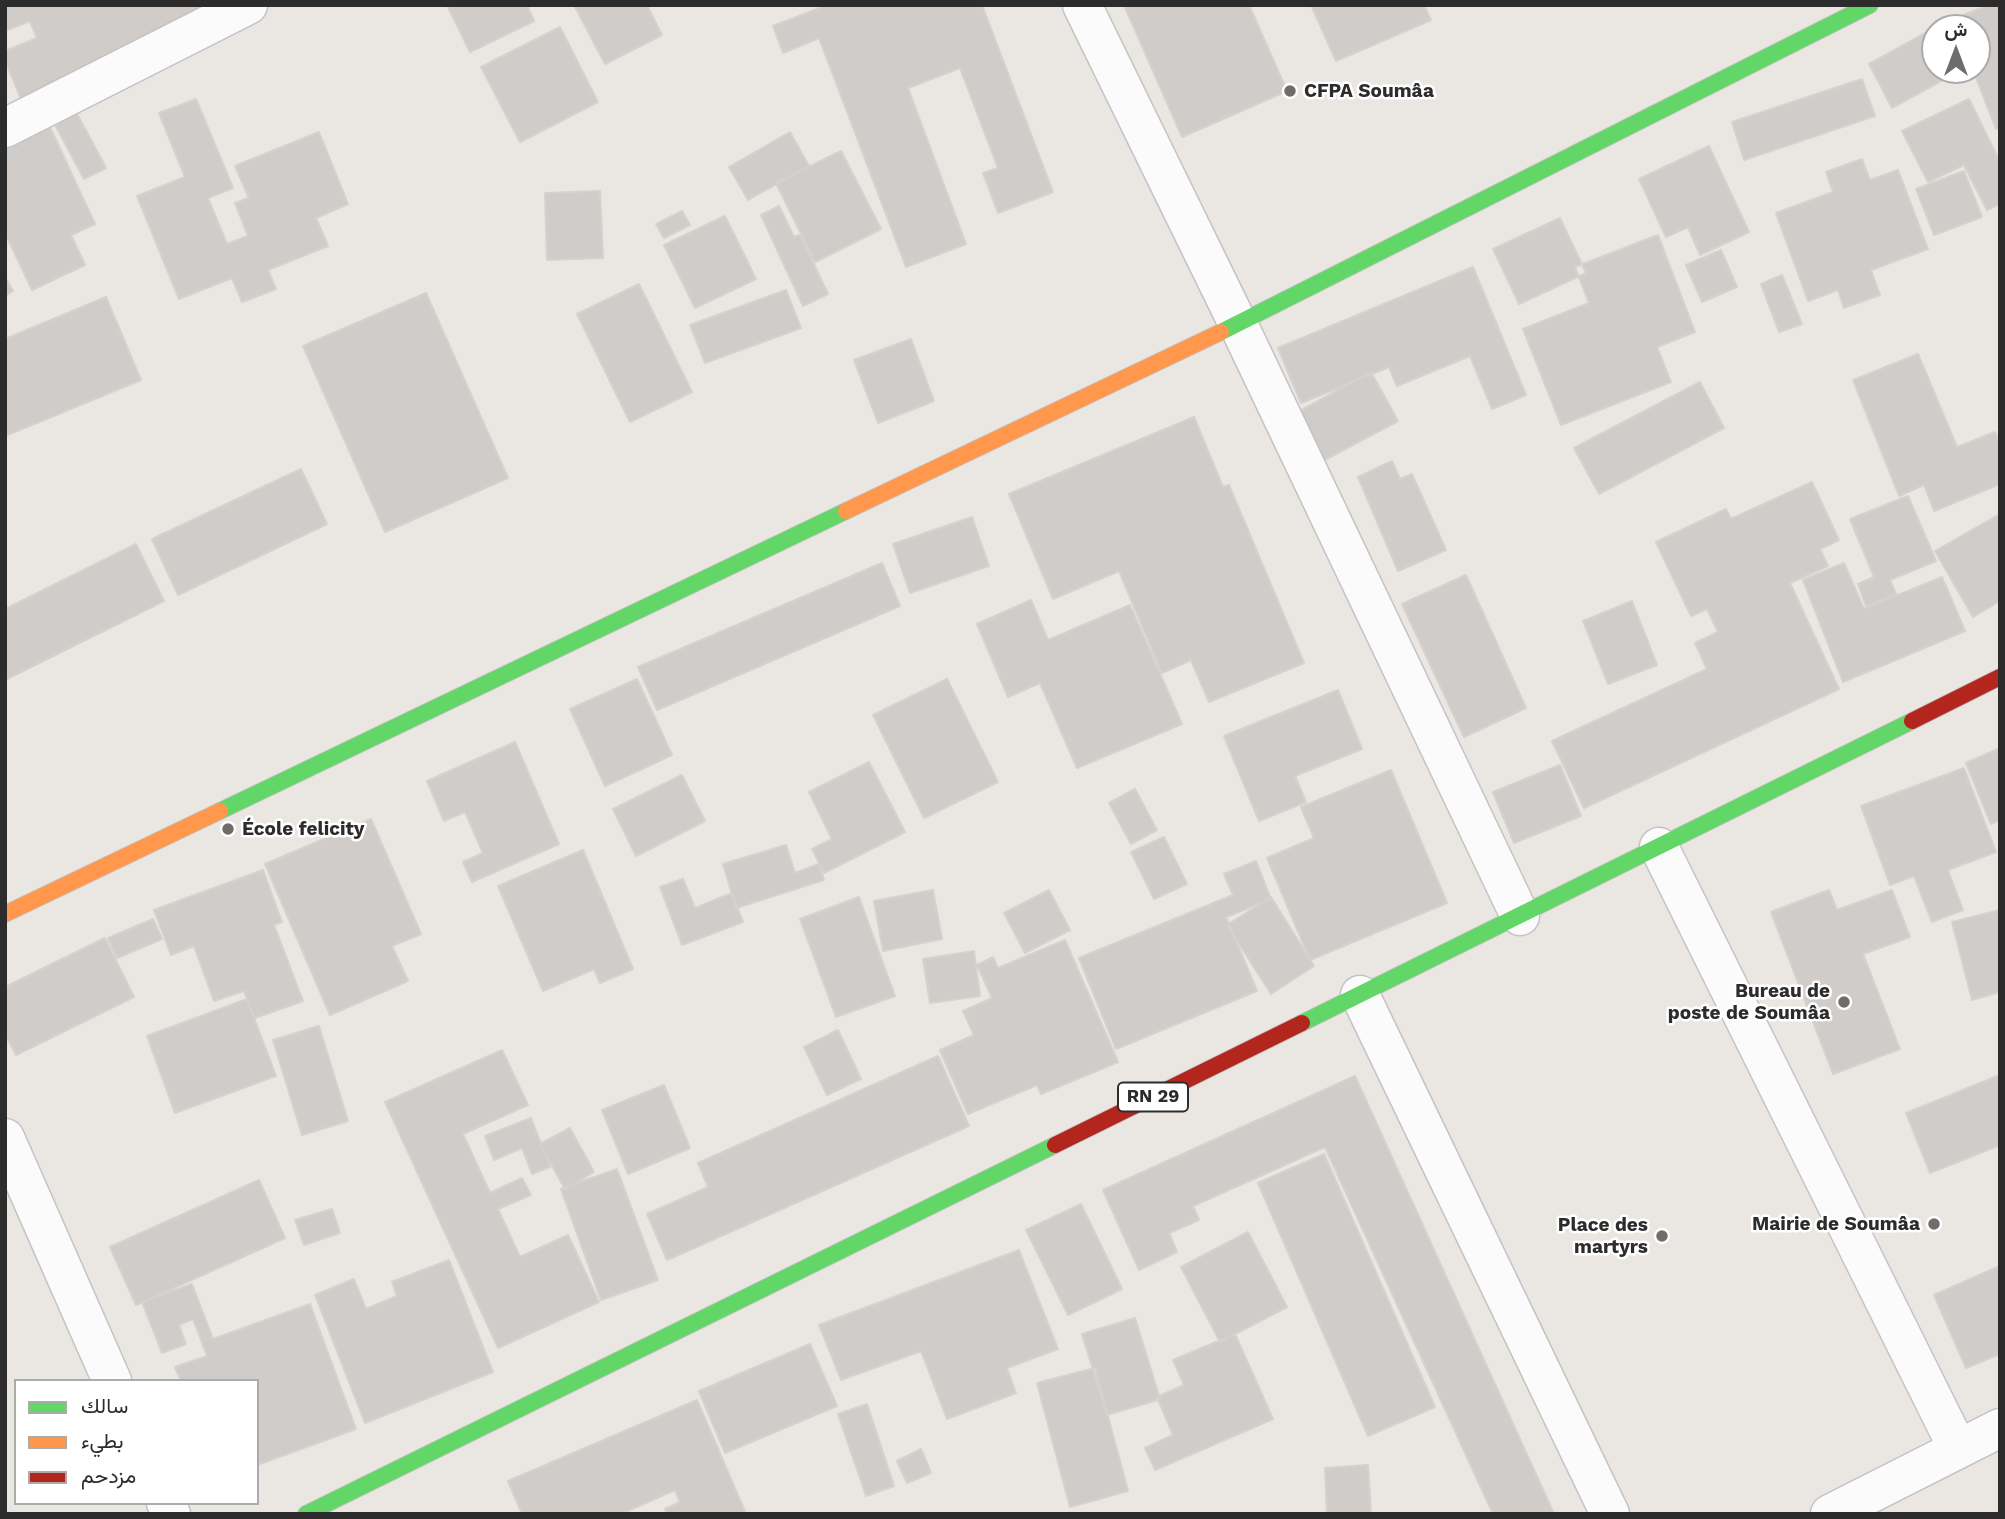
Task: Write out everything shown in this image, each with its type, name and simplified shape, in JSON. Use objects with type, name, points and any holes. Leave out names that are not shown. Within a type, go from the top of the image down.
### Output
[{"type":"street","points":[[5,128],[248,5]]},
{"type":"street","points":[[1082,5],[1238,324],[1520,916]]},
{"type":"street","points":[[5,914],[1238,324],[1870,5]]},
{"type":"street","name":"RN 29","points":[[306,1514],[2000,677]]},
{"type":"street","points":[[1659,846],[1958,1449]]},
{"type":"street","points":[[1360,995],[1610,1514]]},
{"type":"street","points":[[5,1138],[111,1379]]},
{"type":"street","points":[[1830,1514],[2000,1429]]},
{"type":"building","points":[[5,5],[248,5],[21,99],[5,60],[5,51],[37,38],[30,21],[5,31]]},
{"type":"building","points":[[447,5],[527,5],[534,21],[470,52]]},
{"type":"building","points":[[574,5],[647,5],[662,35],[605,64]]},
{"type":"building","points":[[827,5],[982,5],[1053,192],[998,213],[983,173],[998,168],[960,68],[908,88],[966,244],[906,267],[819,38],[783,53],[773,26]]},
{"type":"building","points":[[1124,5],[1249,5],[1287,91],[1182,137]]},
{"type":"building","points":[[1311,5],[1424,5],[1431,20],[1336,61]]},
{"type":"building","points":[[1989,5],[2000,5],[2000,128],[1996,129],[1978,84],[1991,84],[1991,14],[1966,14]]},
{"type":"building","points":[[560,27],[598,102],[520,142],[481,67]]},
{"type":"building","points":[[1921,35],[1921,84],[1936,84],[1892,108],[1869,64]]},
{"type":"building","points":[[1862,79],[1875,116],[1744,160],[1732,122]]},
{"type":"building","points":[[196,99],[233,188],[208,198],[227,244],[248,236],[235,203],[249,198],[235,166],[319,132],[348,204],[316,218],[328,246],[268,270],[276,289],[242,302],[232,278],[179,299],[137,196],[185,177],[159,113]]},
{"type":"building","points":[[1969,99],[2000,162],[2000,204],[1987,210],[1964,165],[1928,182],[1902,131]]},
{"type":"building","points":[[74,108],[106,168],[84,179],[52,119]]},
{"type":"building","points":[[49,125],[95,224],[71,235],[85,265],[32,290],[5,233],[5,145]]},
{"type":"building","points":[[790,132],[809,166],[748,200],[729,167]]},
{"type":"building","points":[[1709,146],[1749,232],[1700,255],[1688,227],[1666,237],[1639,179]]},
{"type":"building","points":[[841,151],[881,229],[815,262],[776,183]]},
{"type":"building","points":[[1862,159],[1870,180],[1898,170],[1928,249],[1871,270],[1880,295],[1844,308],[1838,290],[1808,301],[1776,213],[1833,192],[1826,172]]},
{"type":"building","points":[[1964,171],[1982,217],[1934,235],[1916,189]]},
{"type":"building","points":[[600,191],[603,258],[547,260],[545,193]]},
{"type":"building","points":[[779,206],[794,237],[800,235],[828,294],[803,306],[761,215]]},
{"type":"building","points":[[682,211],[690,225],[664,238],[656,224]]},
{"type":"building","points":[[725,216],[756,279],[695,308],[664,245]]},
{"type":"building","points":[[1560,218],[1586,273],[1519,304],[1493,249]]},
{"type":"building","points":[[1658,235],[1695,332],[1657,347],[1671,382],[1561,425],[1523,329],[1589,303],[1575,267]]},
{"type":"building","points":[[1721,250],[1737,287],[1702,302],[1686,265]]},
{"type":"building","points":[[1473,267],[1526,395],[1492,409],[1470,356],[1397,386],[1389,367],[1301,403],[1278,348]]},
{"type":"building","points":[[1782,275],[1802,324],[1779,332],[1761,284]]},
{"type":"building","points":[[5,277],[13,291],[5,296]]},
{"type":"building","points":[[639,284],[692,392],[630,422],[577,314]]},
{"type":"building","points":[[786,290],[801,328],[705,363],[690,325]]},
{"type":"building","points":[[426,293],[508,478],[385,532],[303,346]]},
{"type":"building","points":[[106,297],[141,380],[5,436],[5,339]]},
{"type":"building","points":[[911,339],[934,401],[878,423],[854,360]]},
{"type":"building","points":[[1918,354],[1957,447],[1995,432],[2000,443],[2000,484],[1934,511],[1924,485],[1899,496],[1853,380]]},
{"type":"building","points":[[1371,372],[1398,421],[1317,464],[1291,416]]},
{"type":"building","points":[[1700,382],[1724,428],[1599,494],[1574,448]]},
{"type":"building","points":[[1194,417],[1223,487],[1229,485],[1304,663],[1209,702],[1191,660],[1162,673],[1119,571],[1053,599],[1009,494]]},
{"type":"building","points":[[1392,461],[1400,479],[1412,474],[1446,550],[1398,571],[1358,477]]},
{"type":"building","points":[[301,469],[327,524],[178,595],[152,539]]},
{"type":"building","points":[[1812,482],[1839,540],[1820,549],[1828,566],[1790,583],[1839,689],[1584,808],[1552,741],[1707,669],[1695,643],[1718,632],[1707,609],[1691,616],[1656,542],[1726,509],[1731,519]]},
{"type":"building","points":[[1908,496],[1936,561],[1890,580],[1896,594],[1866,606],[1858,584],[1874,577],[1850,519]]},
{"type":"building","points":[[2000,514],[2000,601],[1973,617],[1935,551]]},
{"type":"building","points":[[972,517],[989,566],[910,593],[893,544]]},
{"type":"building","points":[[136,544],[164,601],[5,680],[5,609]]},
{"type":"building","points":[[882,563],[900,606],[657,710],[638,667]]},
{"type":"building","points":[[1844,563],[1864,609],[1942,577],[1965,631],[1843,682],[1803,580]]},
{"type":"building","points":[[1466,575],[1526,708],[1464,737],[1402,604]]},
{"type":"building","points":[[1031,600],[1048,640],[1130,605],[1182,724],[1077,768],[1040,683],[1008,697],[977,624]]},
{"type":"building","points":[[1632,601],[1657,665],[1608,684],[1583,621]]},
{"type":"building","points":[[637,679],[672,755],[605,786],[570,709]]},
{"type":"building","points":[[947,679],[998,782],[924,818],[873,715]]},
{"type":"building","points":[[1338,690],[1362,749],[1295,776],[1306,802],[1259,821],[1224,736]]},
{"type":"building","points":[[515,742],[559,844],[472,882],[463,862],[483,853],[465,812],[444,821],[427,781]]},
{"type":"building","points":[[2000,748],[2000,820],[1991,824],[1966,763]]},
{"type":"building","points":[[869,762],[905,832],[824,873],[812,849],[832,839],[809,792]]},
{"type":"building","points":[[1560,765],[1581,816],[1514,843],[1493,792]]},
{"type":"building","points":[[1964,768],[1996,852],[1948,870],[1963,910],[1932,922],[1914,876],[1890,885],[1861,806]]},
{"type":"building","points":[[1391,770],[1447,903],[1310,960],[1267,858],[1314,838],[1301,807]]},
{"type":"building","points":[[682,775],[705,821],[636,856],[613,809]]},
{"type":"building","points":[[1135,789],[1157,830],[1131,844],[1109,803]]},
{"type":"building","points":[[371,819],[421,934],[392,946],[408,981],[330,1015],[265,864]]},
{"type":"building","points":[[1164,837],[1187,884],[1154,899],[1131,852]]},
{"type":"building","points":[[786,845],[795,873],[819,864],[824,880],[736,908],[723,864]]},
{"type":"building","points":[[583,850],[633,969],[600,983],[594,969],[543,991],[498,886]]},
{"type":"building","points":[[1256,861],[1271,899],[1226,917],[1257,991],[1116,1049],[1079,958],[1233,895],[1224,874]]},
{"type":"building","points":[[263,870],[282,922],[274,925],[303,1001],[255,1018],[244,991],[214,1001],[194,946],[171,955],[154,910]]},
{"type":"building","points":[[683,879],[695,908],[732,893],[743,922],[682,945],[660,887]]},
{"type":"building","points":[[933,890],[942,939],[883,951],[874,901]]},
{"type":"building","points":[[1049,890],[1070,930],[1025,953],[1004,913]]},
{"type":"building","name":"Bureau de poste de Soumâa","points":[[1829,890],[1837,910],[1892,890],[1910,937],[1863,954],[1900,1049],[1833,1074],[1771,912]]},
{"type":"building","points":[[859,897],[895,996],[836,1017],[800,919]]},
{"type":"building","points":[[1271,897],[1314,966],[1271,994],[1227,925]]},
{"type":"building","points":[[2000,910],[2000,992],[1972,1000],[1952,922]]},
{"type":"building","points":[[153,919],[162,939],[117,958],[108,938]]},
{"type":"building","points":[[105,938],[134,997],[16,1055],[5,1034],[5,987]]},
{"type":"building","points":[[1065,940],[1118,1062],[1041,1094],[1037,1085],[968,1114],[940,1050],[974,1035],[963,1011],[992,998],[977,965],[993,957],[998,968]]},
{"type":"building","points":[[974,951],[980,996],[930,1003],[923,959]]},
{"type":"building","points":[[247,999],[276,1076],[175,1113],[147,1036]]},
{"type":"building","points":[[319,1026],[348,1121],[302,1135],[273,1040]]},
{"type":"building","points":[[838,1030],[861,1079],[827,1095],[804,1047]]},
{"type":"building","points":[[502,1050],[528,1105],[463,1134],[490,1193],[522,1178],[531,1195],[498,1209],[520,1257],[568,1235],[599,1302],[498,1348],[385,1102]]},
{"type":"building","points":[[938,1056],[969,1126],[667,1260],[647,1214],[708,1187],[698,1163]]},
{"type":"building","points":[[2000,1075],[2000,1145],[1930,1173],[1906,1113]]},
{"type":"building","points":[[1355,1076],[1554,1514],[1493,1514],[1325,1147],[1193,1206],[1199,1220],[1169,1233],[1177,1252],[1139,1270],[1103,1190]]},
{"type":"building","points":[[664,1085],[690,1148],[628,1174],[602,1110]]},
{"type":"building","points":[[531,1118],[550,1167],[532,1174],[522,1148],[494,1160],[485,1136]]},
{"type":"building","points":[[570,1128],[594,1172],[565,1189],[540,1144]]},
{"type":"building","points":[[1324,1154],[1435,1407],[1368,1436],[1258,1183]]},
{"type":"building","points":[[617,1169],[658,1280],[601,1300],[561,1189]]},
{"type":"building","points":[[259,1180],[285,1238],[136,1305],[110,1247]]},
{"type":"building","points":[[1081,1204],[1122,1289],[1068,1315],[1026,1230]]},
{"type":"building","points":[[332,1209],[340,1233],[304,1245],[295,1220]]},
{"type":"building","points":[[1248,1232],[1287,1307],[1220,1342],[1181,1267]]},
{"type":"building","points":[[1019,1250],[1058,1349],[1007,1368],[1016,1393],[947,1419],[921,1351],[841,1380],[819,1325]]},
{"type":"building","points":[[449,1260],[493,1372],[365,1423],[315,1295],[354,1279],[366,1309],[397,1296],[392,1282]]},
{"type":"building","points":[[2000,1266],[2000,1354],[1966,1368],[1934,1295]]},
{"type":"building","points":[[192,1284],[213,1339],[310,1304],[356,1429],[259,1464],[259,1379],[180,1379],[175,1367],[207,1356],[193,1319],[179,1325],[186,1344],[162,1353],[142,1302]]},
{"type":"building","points":[[1135,1318],[1160,1399],[1107,1415],[1082,1334]]},
{"type":"building","points":[[1235,1334],[1273,1419],[1155,1470],[1145,1448],[1173,1435],[1157,1397],[1184,1385],[1173,1360]]},
{"type":"building","points":[[810,1344],[837,1406],[725,1453],[699,1391]]},
{"type":"building","points":[[1095,1368],[1128,1491],[1070,1507],[1037,1383]]},
{"type":"building","points":[[697,1400],[746,1514],[667,1514],[665,1509],[680,1502],[675,1490],[621,1514],[522,1514],[508,1481]]},
{"type":"building","points":[[867,1404],[894,1486],[866,1496],[838,1414]]},
{"type":"building","points":[[921,1449],[931,1473],[907,1483],[897,1461]]},
{"type":"building","points":[[1368,1465],[1371,1514],[1327,1514],[1325,1468]]},
{"type":"traffic: fast","points":[[1221,332],[1870,5]]},
{"type":"traffic: fast","points":[[220,811],[846,511]]},
{"type":"traffic: fast","points":[[1302,1023],[1912,721]]},
{"type":"traffic: fast","points":[[306,1514],[1055,1145]]},
{"type":"traffic: slow","points":[[846,511],[1221,332]]},
{"type":"traffic: slow","points":[[5,914],[220,811]]},
{"type":"traffic: jam","points":[[1912,721],[2000,677]]},
{"type":"traffic: jam","points":[[1055,1145],[1302,1023]]},
{"type":"place","name":"CFPA Soumâa","points":[[1290,91]]},
{"type":"place","name":"École felicity","points":[[228,829]]},
{"type":"place","name":"Bureau de poste de Soumâa","points":[[1844,1002]]},
{"type":"place","name":"Mairie de Soumâa","points":[[1934,1224]]},
{"type":"place","name":"Place des martyrs","points":[[1662,1236]]}]
